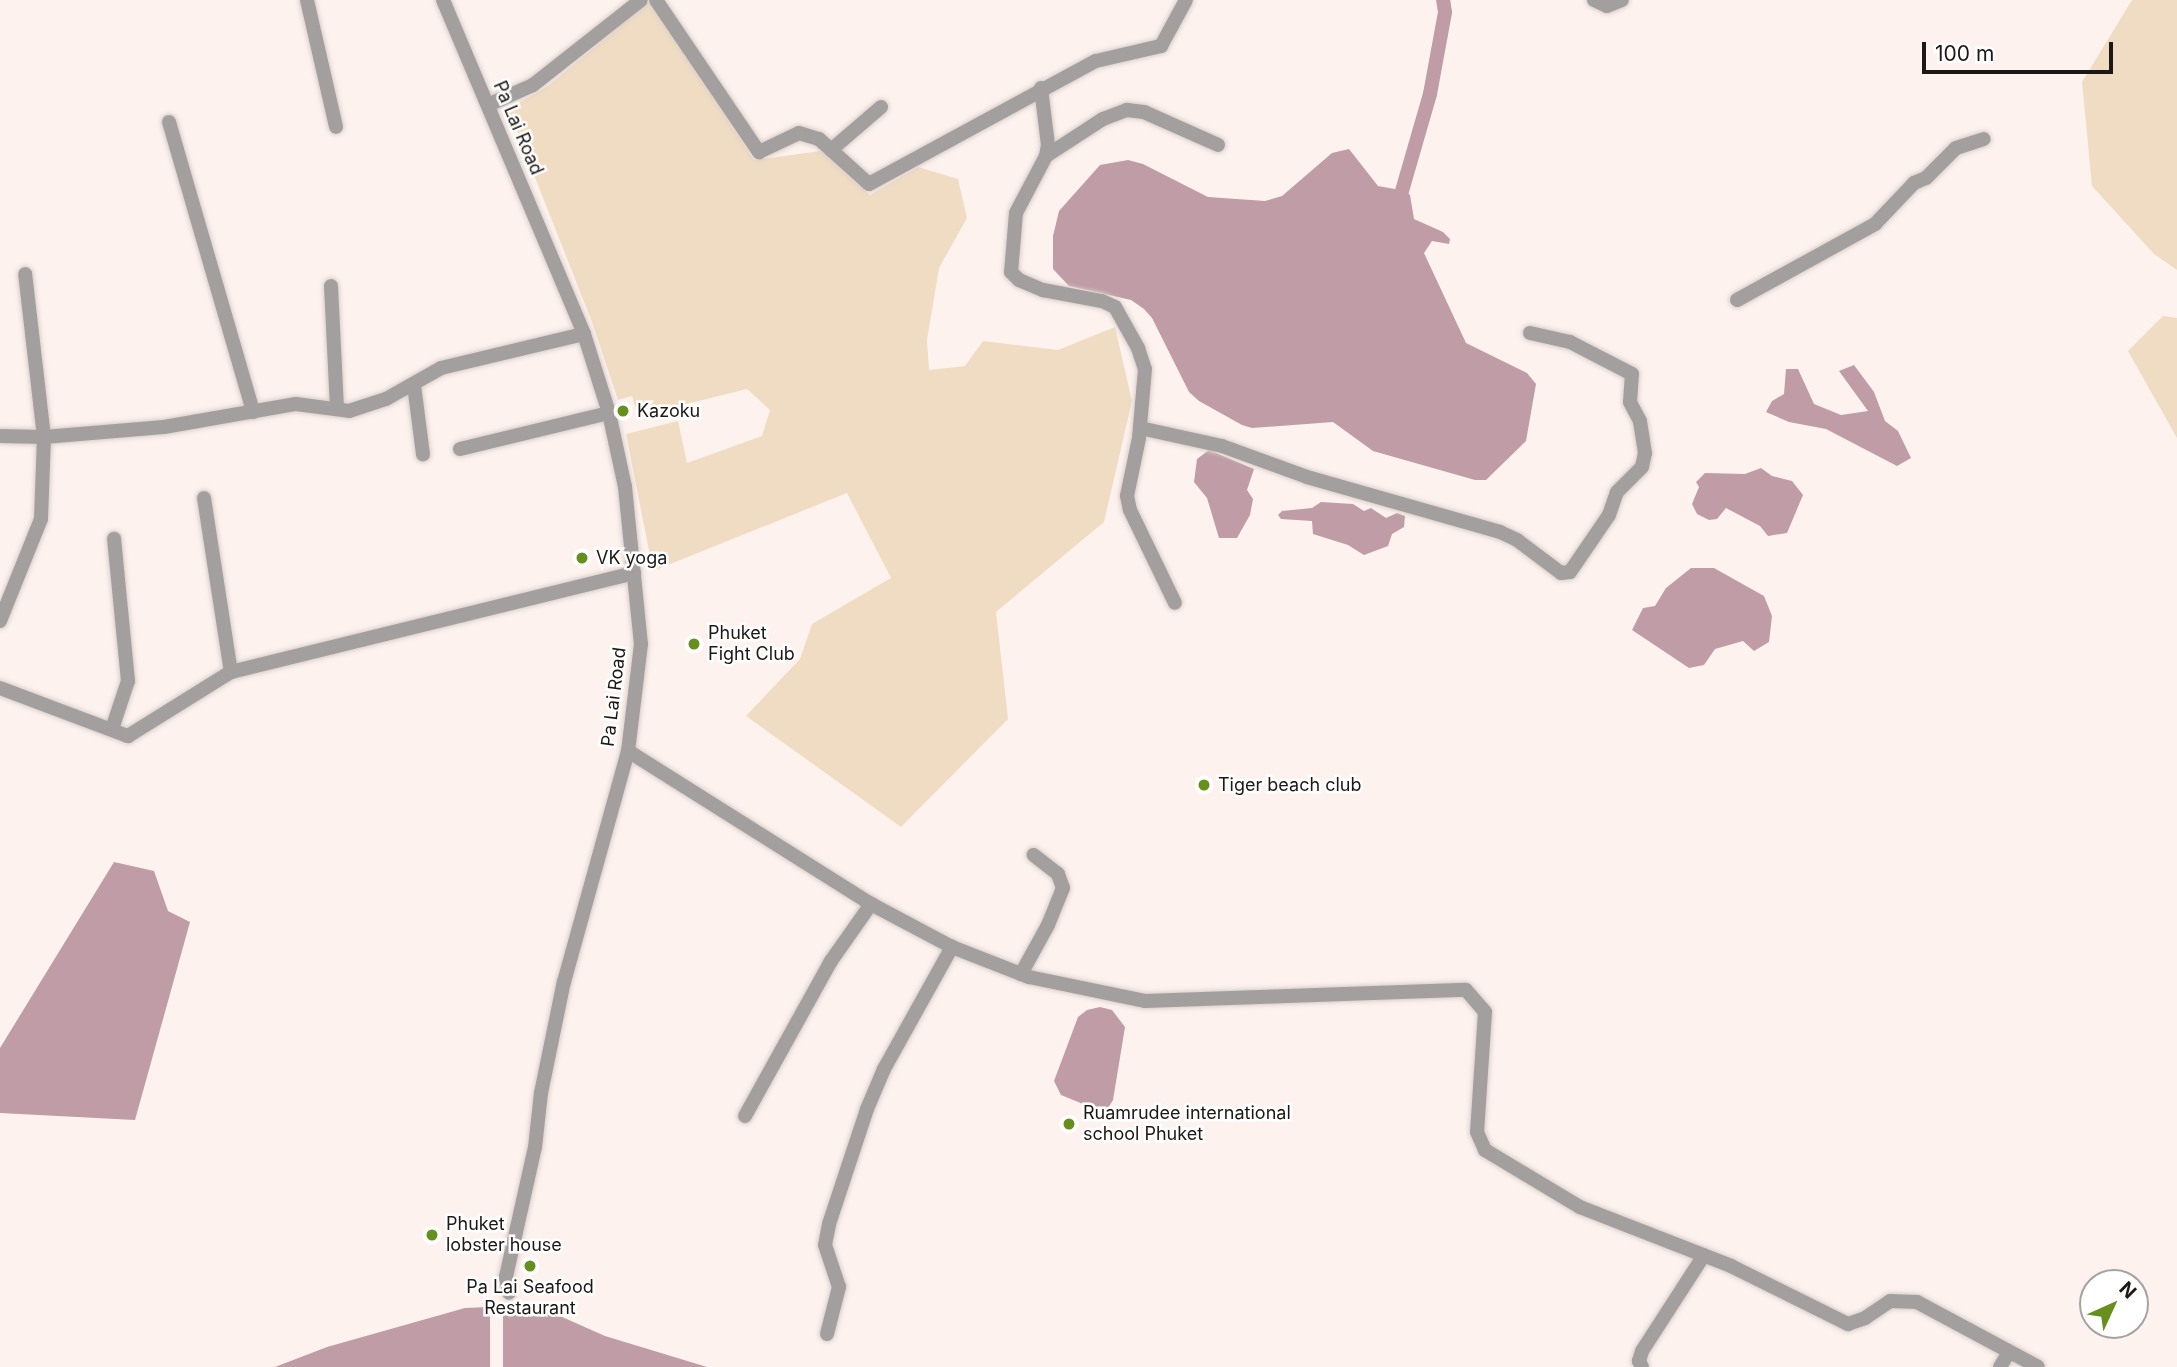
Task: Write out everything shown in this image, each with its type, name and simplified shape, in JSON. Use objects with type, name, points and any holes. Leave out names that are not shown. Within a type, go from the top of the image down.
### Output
[{"type":"street","points":[[307,0],[336,127]]},
{"type":"street","name":"Pa Lai Road","points":[[443,0],[584,334],[609,413],[625,488],[642,644],[628,751],[564,981],[541,1093],[535,1147],[506,1278],[509,1293]]},
{"type":"street","points":[[488,105],[533,85],[641,0]]},
{"type":"street","points":[[656,0],[759,152],[799,133],[819,139],[869,184],[1096,61],[1161,46],[1186,0]]},
{"type":"street","points":[[1594,0],[1608,6],[1622,0]]},
{"type":"street","points":[[1041,89],[1048,145],[1046,156],[1016,213],[1010,272],[1019,280],[1043,290],[1102,301],[1118,310],[1145,369],[1129,503],[1175,603]]},
{"type":"street","points":[[831,150],[881,107]]},
{"type":"street","points":[[1046,156],[1103,119],[1127,110],[1144,112],[1218,145]]},
{"type":"street","points":[[169,122],[253,412]]},
{"type":"street","points":[[1737,300],[1875,224],[1914,183],[1926,178],[1956,148],[1984,139]]},
{"type":"street","points":[[0,621],[41,519],[44,437],[25,274]]},
{"type":"street","points":[[331,286],[337,407]]},
{"type":"street","points":[[1140,428],[1222,446],[1307,477],[1500,532],[1517,540],[1561,573],[1570,572],[1609,515],[1618,492],[1643,467],[1645,453],[1640,421],[1630,402],[1632,373],[1570,342],[1530,333]]},
{"type":"street","points":[[0,436],[44,437],[164,428],[296,404],[337,407],[349,411],[386,399],[441,368],[584,334]]},
{"type":"street","points":[[414,385],[423,454]]},
{"type":"street","points":[[460,449],[609,413]]},
{"type":"street","points":[[204,498],[231,672]]},
{"type":"street","points":[[111,729],[128,681],[114,540]]},
{"type":"street","points":[[0,688],[128,736],[231,672],[634,573]]},
{"type":"street","points":[[628,751],[871,904],[952,947],[1021,974],[1145,1001],[1466,990],[1486,1012],[1477,1132],[1485,1150],[1580,1207],[1704,1255],[1848,1324],[1865,1318],[1890,1301],[1917,1302],[2039,1367]]},
{"type":"street","points":[[1021,974],[1048,925],[1063,888],[1058,874],[1034,855]]},
{"type":"street","points":[[745,1116],[831,961],[871,904]]},
{"type":"street","points":[[827,1334],[839,1287],[825,1245],[829,1224],[867,1108],[884,1069],[952,947]]},
{"type":"street","points":[[1642,1367],[1639,1361],[1642,1351],[1704,1255]]},
{"type":"street","points":[[2000,1367],[2009,1352]]},
{"type":"shaded area","points":[[2132,0],[2177,0],[2177,270],[2154,254],[2092,186],[2082,82]]},
{"type":"shaded area","points":[[650,1],[754,160],[821,151],[870,195],[918,167],[958,179],[967,218],[939,268],[927,340],[929,370],[965,366],[983,341],[1058,350],[1115,327],[1132,401],[1104,522],[996,612],[1008,719],[901,827],[746,716],[800,659],[812,624],[891,578],[847,493],[653,571],[626,434],[678,421],[687,463],[762,436],[770,410],[747,389],[638,416],[632,396],[618,400],[592,322],[508,109],[548,86]]},
{"type":"shaded area","points":[[1349,149],[1378,186],[1406,191],[1410,195],[1414,219],[1443,232],[1450,239],[1449,244],[1432,241],[1424,253],[1466,343],[1527,373],[1536,384],[1526,441],[1486,480],[1475,480],[1373,451],[1333,422],[1252,428],[1242,425],[1199,401],[1189,392],[1152,318],[1144,309],[1131,300],[1069,286],[1053,269],[1053,236],[1059,211],[1100,165],[1128,160],[1143,164],[1208,197],[1265,201],[1282,196],[1332,153]]},
{"type":"shaded area","points":[[2163,316],[2177,318],[2177,438],[2128,351]]},
{"type":"shaded area","points":[[1854,365],[1874,392],[1885,421],[1898,431],[1911,458],[1897,466],[1826,429],[1789,422],[1766,412],[1772,401],[1784,394],[1786,369],[1798,369],[1814,404],[1841,415],[1868,411],[1839,371]]},
{"type":"shaded area","points":[[1209,450],[1254,469],[1247,490],[1253,499],[1250,515],[1237,538],[1219,538],[1207,498],[1194,482],[1197,459]]},
{"type":"shaded area","points":[[1761,468],[1772,476],[1792,481],[1803,495],[1787,533],[1768,536],[1760,526],[1726,508],[1717,519],[1709,520],[1697,514],[1692,504],[1699,487],[1696,482],[1705,473],[1745,474]]},
{"type":"shaded area","points":[[1321,502],[1353,504],[1364,511],[1371,508],[1386,518],[1397,513],[1405,516],[1404,527],[1392,534],[1388,546],[1364,555],[1348,545],[1313,534],[1312,521],[1281,519],[1278,515],[1282,511],[1312,508]]},
{"type":"shaded area","points":[[1691,568],[1714,568],[1764,596],[1772,616],[1769,642],[1754,651],[1743,641],[1715,649],[1704,665],[1689,668],[1632,630],[1643,608],[1655,606],[1666,588]]},
{"type":"shaded area","points":[[114,862],[154,871],[168,911],[190,922],[135,1120],[0,1113],[0,1048]]},
{"type":"shaded area","points":[[1100,1007],[1112,1010],[1125,1027],[1113,1100],[1108,1108],[1100,1111],[1061,1095],[1054,1081],[1078,1017],[1087,1010]]},
{"type":"shaded area","points":[[535,1305],[605,1336],[707,1367],[275,1367],[327,1347],[465,1308]]},
{"type":"pier","points":[[490,1303],[503,1303],[503,1367],[490,1367]]},
{"type":"waterway","points":[[1402,191],[1430,94],[1445,12],[1443,0]]},
{"type":"place","name":"Kazoku","points":[[623,411]]},
{"type":"place","name":"VK yoga","points":[[582,558]]},
{"type":"place","name":"Phuket Fight Club","points":[[694,644]]},
{"type":"place","name":"Tiger beach club","points":[[1204,785]]},
{"type":"place","name":"Ruamrudee international school Phuket","points":[[1069,1124]]},
{"type":"place","name":"Phuket lobster house","points":[[432,1235]]},
{"type":"place","name":"Pa Lai Seafood Restaurant","points":[[530,1266]]}]
